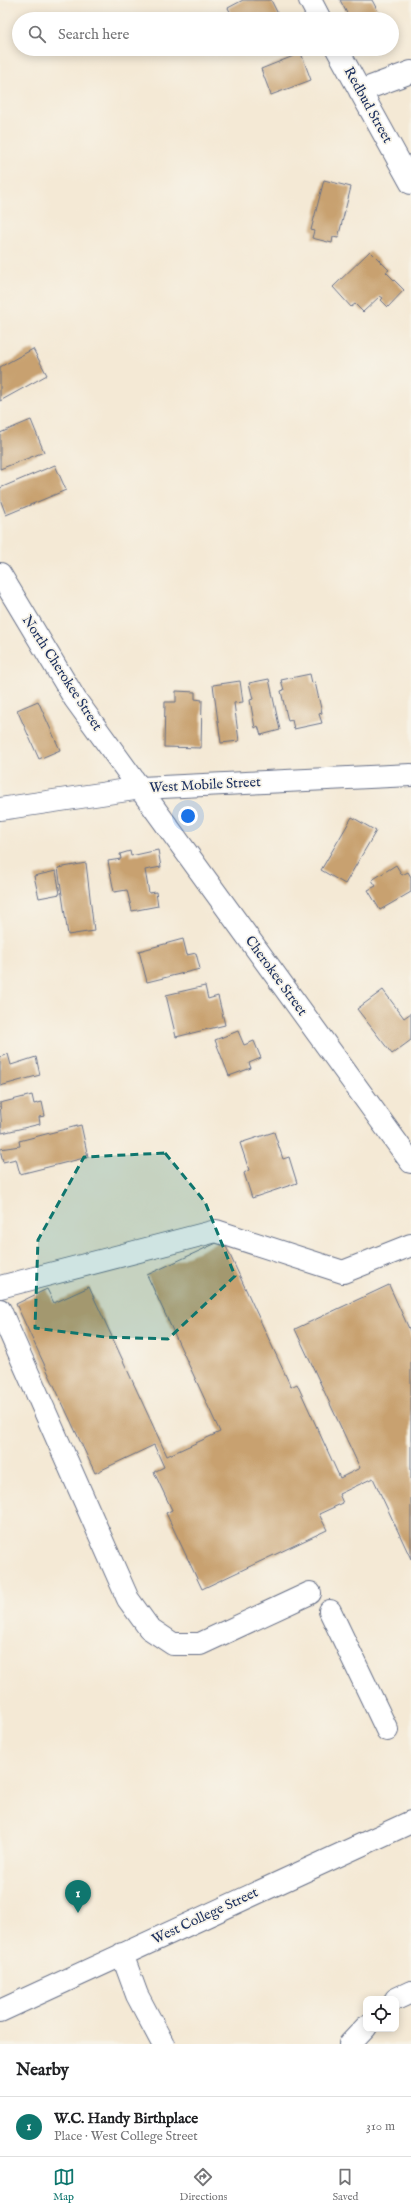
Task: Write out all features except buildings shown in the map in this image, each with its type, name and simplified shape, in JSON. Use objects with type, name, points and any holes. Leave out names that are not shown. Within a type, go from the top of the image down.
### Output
[{"type":"street","points":[[310,0],[316,12]]},
{"type":"street","name":"Redbud Street","points":[[341,56],[411,183]]},
{"type":"street","points":[[360,91],[411,72]]},
{"type":"street","name":"North Cherokee Street","points":[[0,574],[75,698],[141,788]]},
{"type":"street","name":"West Mobile Street","points":[[0,809],[141,788],[407,780]]},
{"type":"street","name":"Cherokee Street","points":[[141,788],[411,1162]]},
{"type":"street","points":[[0,1287],[216,1231],[343,1272],[411,1245]]},
{"type":"street","points":[[0,1310],[128,1600],[149,1628],[173,1644],[200,1644],[310,1593]]},
{"type":"street","points":[[330,1611],[387,1730]]},
{"type":"street","name":"West College Street","points":[[0,2012],[122,1954],[411,1822]]},
{"type":"street","points":[[122,1954],[137,1995],[162,2044]]},
{"type":"street","points":[[399,1998],[411,1992]]},
{"type":"street","points":[[350,2044],[363,2030]]},
{"type":"highlighted area","points":[[165,1153],[205,1202],[235,1276],[168,1339],[105,1337],[35,1328],[38,1240],[84,1157]]},
{"type":"place","name":"W.C. Handy Birthplace","points":[[78,1913]]}]
